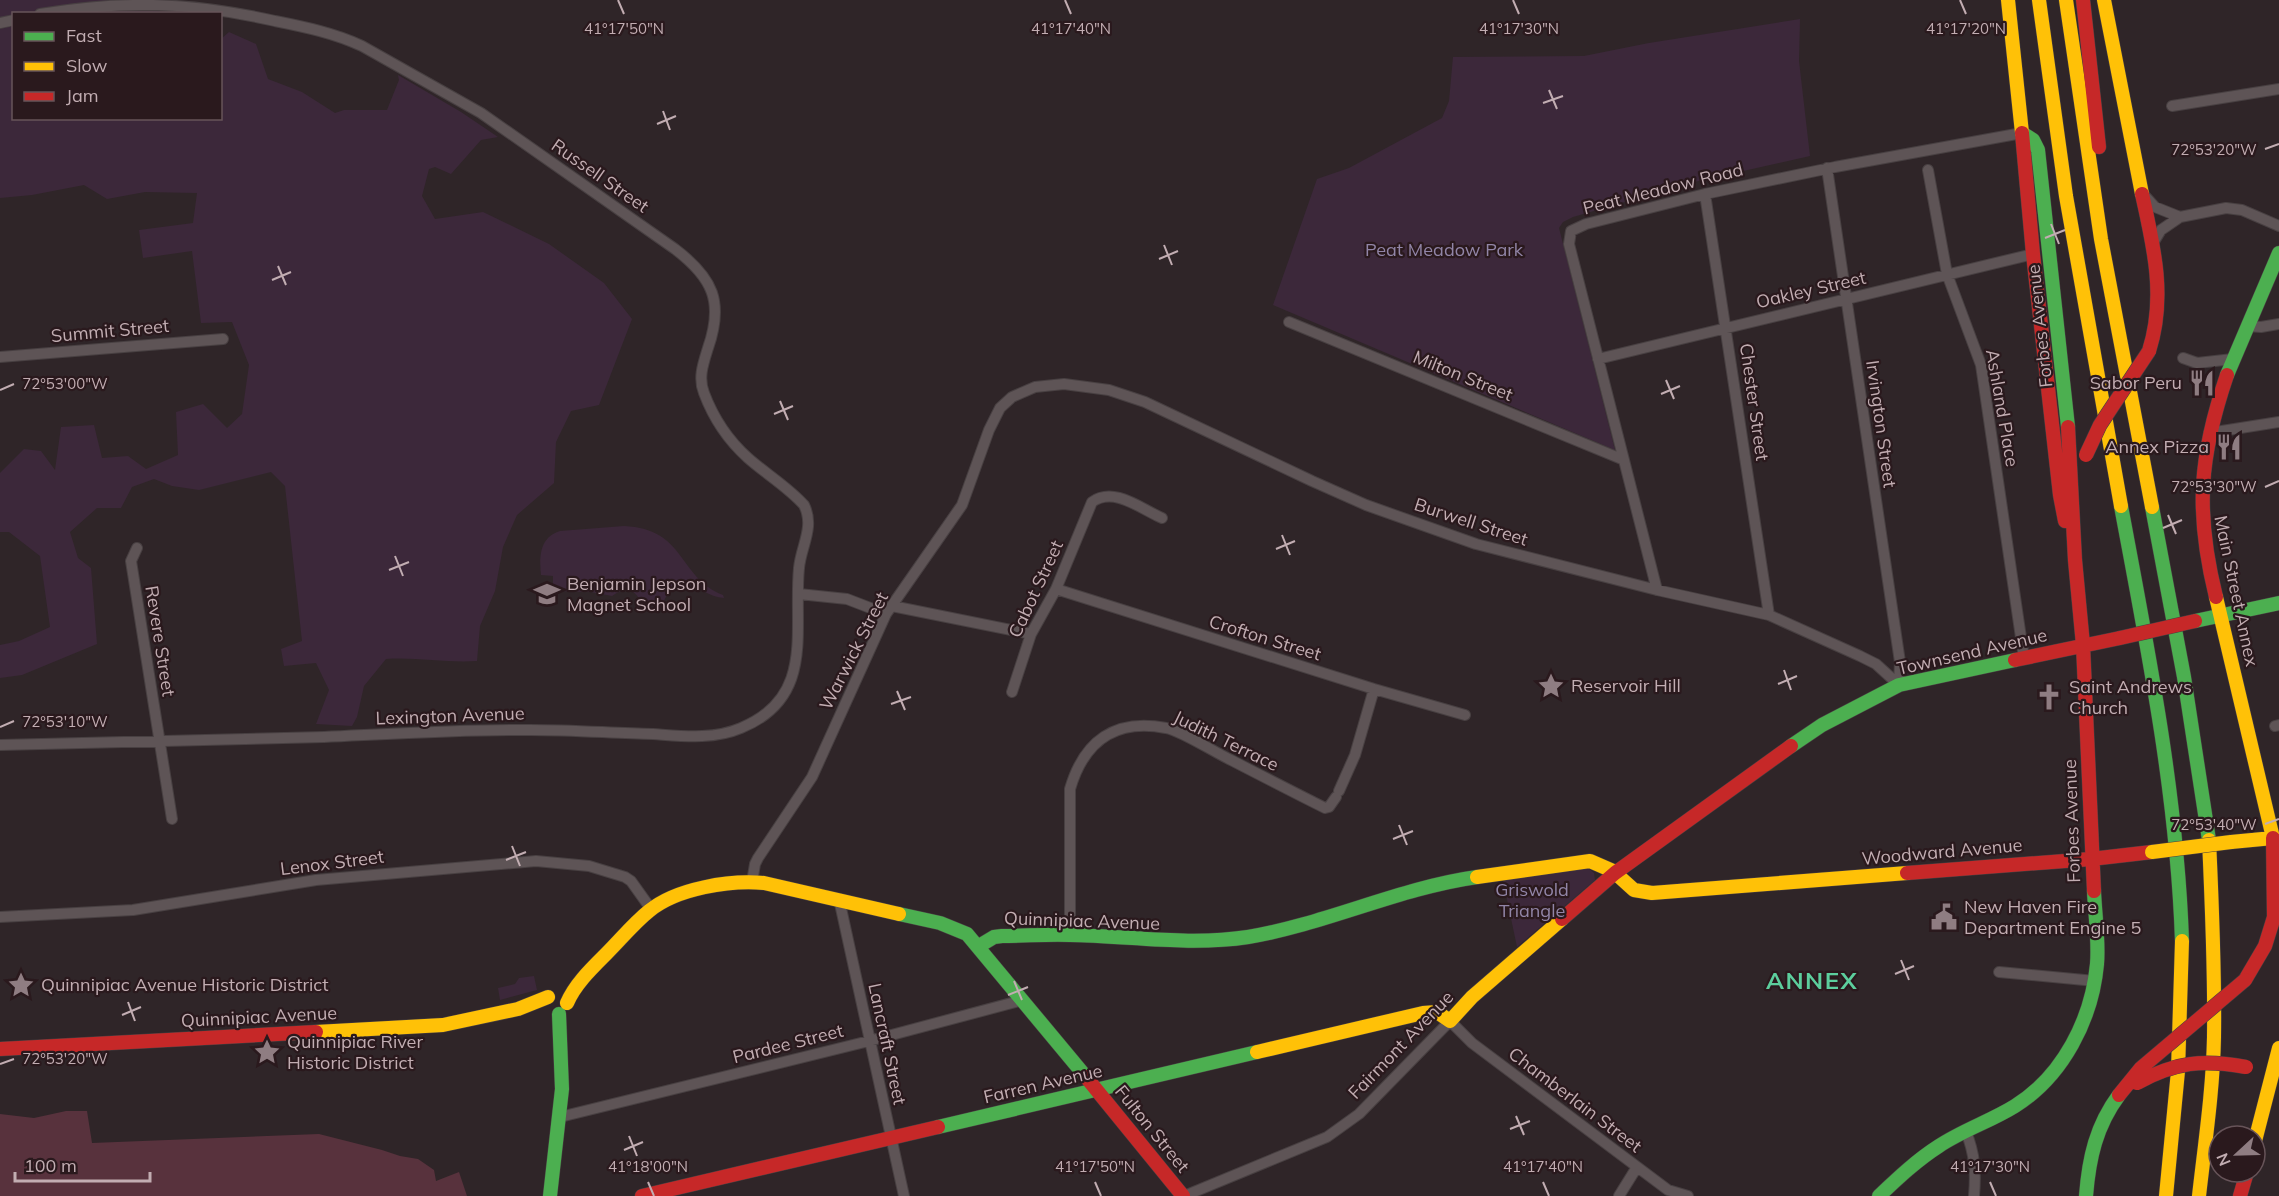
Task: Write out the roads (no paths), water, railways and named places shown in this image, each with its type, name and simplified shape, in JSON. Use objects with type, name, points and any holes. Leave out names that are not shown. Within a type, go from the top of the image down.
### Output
[{"type":"main road","name":"Forbes Avenue","points":[[2008,0],[2060,495],[2075,560]]},
{"type":"main road","points":[[2027,0],[2042,98],[2071,231],[2163,732],[2176,830],[2182,927],[2182,1026],[2175,1124],[2166,1196]]},
{"type":"main road","points":[[2038,0],[2071,231]]},
{"type":"main road","points":[[2066,0],[2090,174],[2184,677],[2208,827],[2214,1037],[2210,1101],[2199,1196]]},
{"type":"main road","points":[[2083,0],[2111,237],[2119,338]]},
{"type":"main road","points":[[2072,494],[2100,425],[2149,351],[2154,339],[2159,302],[2153,243],[2104,0]]},
{"type":"main road","name":"Forbes Avenue","points":[[1879,1196],[1915,1163],[1940,1145],[2019,1103],[2040,1085],[2060,1063],[2085,1017],[2095,981],[2097,962],[2083,645],[2075,560],[2072,494],[2074,437],[2038,150],[2033,140],[2022,133]]},
{"type":"main road","name":"Main Street Annex","points":[[2086,1196],[2093,1142],[2098,1126],[2141,1068],[2245,980],[2267,941],[2275,910],[2271,853],[2277,841],[2207,561],[2200,496],[2209,433],[2218,399],[2279,253]]},
{"type":"main road","points":[[2053,429],[2074,437],[2100,425]]},
{"type":"main road","name":"Townsend Avenue","points":[[1615,873],[1806,735],[1899,685],[2279,603]]},
{"type":"main road","name":"Woodward Avenue","points":[[1615,873],[1634,891],[1652,893],[2091,859],[2230,842],[2277,841]]},
{"type":"main road","name":"Quinnipiac Avenue","points":[[518,1009],[524,1011],[558,1010],[582,982],[584,976],[651,909],[671,897],[690,890],[752,882],[774,884],[940,923],[967,934],[979,946],[994,937],[1070,936],[1193,942],[1247,937],[1306,924],[1449,881],[1590,861],[1615,873]]},
{"type":"main road","name":"Fairmont Avenue","points":[[1450,1021],[1472,997],[1615,873]]},
{"type":"main road","name":"Fulton Street","points":[[979,946],[1183,1196]]},
{"type":"main road","name":"Quinnipiac Avenue","points":[[0,1049],[443,1024],[518,1009],[523,1005],[539,1002],[565,990],[577,978],[584,976]]},
{"type":"main road","points":[[550,1196],[560,1117],[562,1064],[558,1010],[564,995],[552,995],[546,1004],[558,1010]]},
{"type":"main road","name":"Farren Avenue","points":[[642,1196],[1423,1013],[1437,1012],[1450,1021]]},
{"type":"main road","points":[[2260,1124],[2275,1077],[2279,1048]]},
{"type":"main road","points":[[2119,1095],[2154,1073],[2189,1062],[2219,1061],[2275,1077]]},
{"type":"main road","points":[[2267,1130],[2273,1118]]},
{"type":"street","name":"Russell Street","points":[[50,12],[111,3],[174,3],[228,10],[311,28],[346,39],[378,54],[481,113],[687,258],[703,275],[711,291],[715,307],[714,326],[701,378],[706,397],[734,443],[798,498],[808,514],[809,524],[799,568],[800,594]]},
{"type":"street","points":[[2172,106],[2279,89]]},
{"type":"street","name":"Peat Meadow Road","points":[[1657,590],[1569,244],[1571,231],[1586,224],[1705,194],[1827,168],[2022,133]]},
{"type":"street","name":"Irvington Street","points":[[1827,168],[1899,657],[1899,685]]},
{"type":"street","name":"Ashland Place","points":[[1928,170],[1947,274],[1981,365],[2024,658]]},
{"type":"street","name":"Chester Street","points":[[1705,194],[1769,615]]},
{"type":"street","points":[[2142,194],[2155,207],[2180,217]]},
{"type":"street","points":[[2153,243],[2161,230],[2180,217],[2226,208],[2242,210],[2279,226]]},
{"type":"street","name":"Oakley Street","points":[[1598,359],[2033,254]]},
{"type":"street","name":"Milton Street","points":[[1289,322],[1624,460]]},
{"type":"street","points":[[2248,326],[2261,327],[2279,324]]},
{"type":"street","name":"Summit Street","points":[[0,357],[223,339]]},
{"type":"street","points":[[2183,358],[2197,363],[2233,359]]},
{"type":"street","name":"Burwell Street","points":[[1035,387],[1064,384],[1109,390],[1145,402],[1312,482],[1476,544],[1657,590],[1769,615],[1876,664],[1899,685]]},
{"type":"street","name":"Warwick Street","points":[[752,882],[758,858],[812,777],[889,610],[962,505],[989,430],[1000,408],[1012,397],[1035,387]]},
{"type":"street","points":[[2209,433],[2279,422]]},
{"type":"street","name":"Cabot Street","points":[[1012,692],[1031,634],[1056,589],[1092,502],[1111,495],[1162,518]]},
{"type":"street","name":"Revere Street","points":[[137,548],[131,561],[172,819]]},
{"type":"street","name":"Crofton Street","points":[[1056,589],[1374,689],[1465,715]]},
{"type":"street","points":[[800,594],[847,598],[889,610],[1031,634]]},
{"type":"street","name":"Lexington Avenue","points":[[0,745],[518,730],[697,736],[730,732],[753,723],[771,709],[792,677],[799,651],[800,594]]},
{"type":"street","name":"Judith Terrace","points":[[1070,936],[1070,789],[1076,769],[1088,750],[1111,732],[1129,726],[1167,728],[1325,808],[1329,807],[1338,794],[1354,755],[1374,689]]},
{"type":"street","name":"Lenox Street","points":[[0,917],[133,910],[316,880],[536,861],[590,866],[625,876],[651,909]]},
{"type":"street","name":"Lancraft Street","points":[[839,900],[904,1196]]},
{"type":"street","points":[[1999,972],[2095,981]]},
{"type":"street","name":"Pardee Street","points":[[560,1117],[869,1041],[1023,1000]]},
{"type":"street","name":"Chamberlain Street","points":[[1450,1021],[1472,1043],[1668,1190],[1688,1196]]},
{"type":"street","name":"Fairmont Avenue","points":[[1183,1196],[1328,1137],[1359,1114],[1450,1021]]},
{"type":"street","points":[[1966,1132],[1973,1149],[1976,1173],[1974,1196]]},
{"type":"street","points":[[1619,1196],[1637,1167]]},
{"type":"place","name":"Sabor Peru","points":[[2202,383]]},
{"type":"place","name":"Annex Pizza","points":[[2229,447]]},
{"type":"place","name":"Benjamin Jepson Magnet School","points":[[547,594]]},
{"type":"place","name":"Reservoir Hill","points":[[1551,686]]},
{"type":"place","name":"Saint Andrews Church","points":[[2049,697]]},
{"type":"place","name":"New Haven Fire Department Engine 5","points":[[1944,917]]},
{"type":"place","name":"Quinnipiac Avenue Historic District","points":[[21,985]]},
{"type":"place","name":"Quinnipiac River Historic District","points":[[267,1052]]},
{"type":"district","name":"ANNEX","points":[[1812,981]]},
{"type":"park label","name":"Peat Meadow Park","points":[[1444,250]]},
{"type":"park label","name":"Griswold Triangle","points":[[1532,900]]}]
